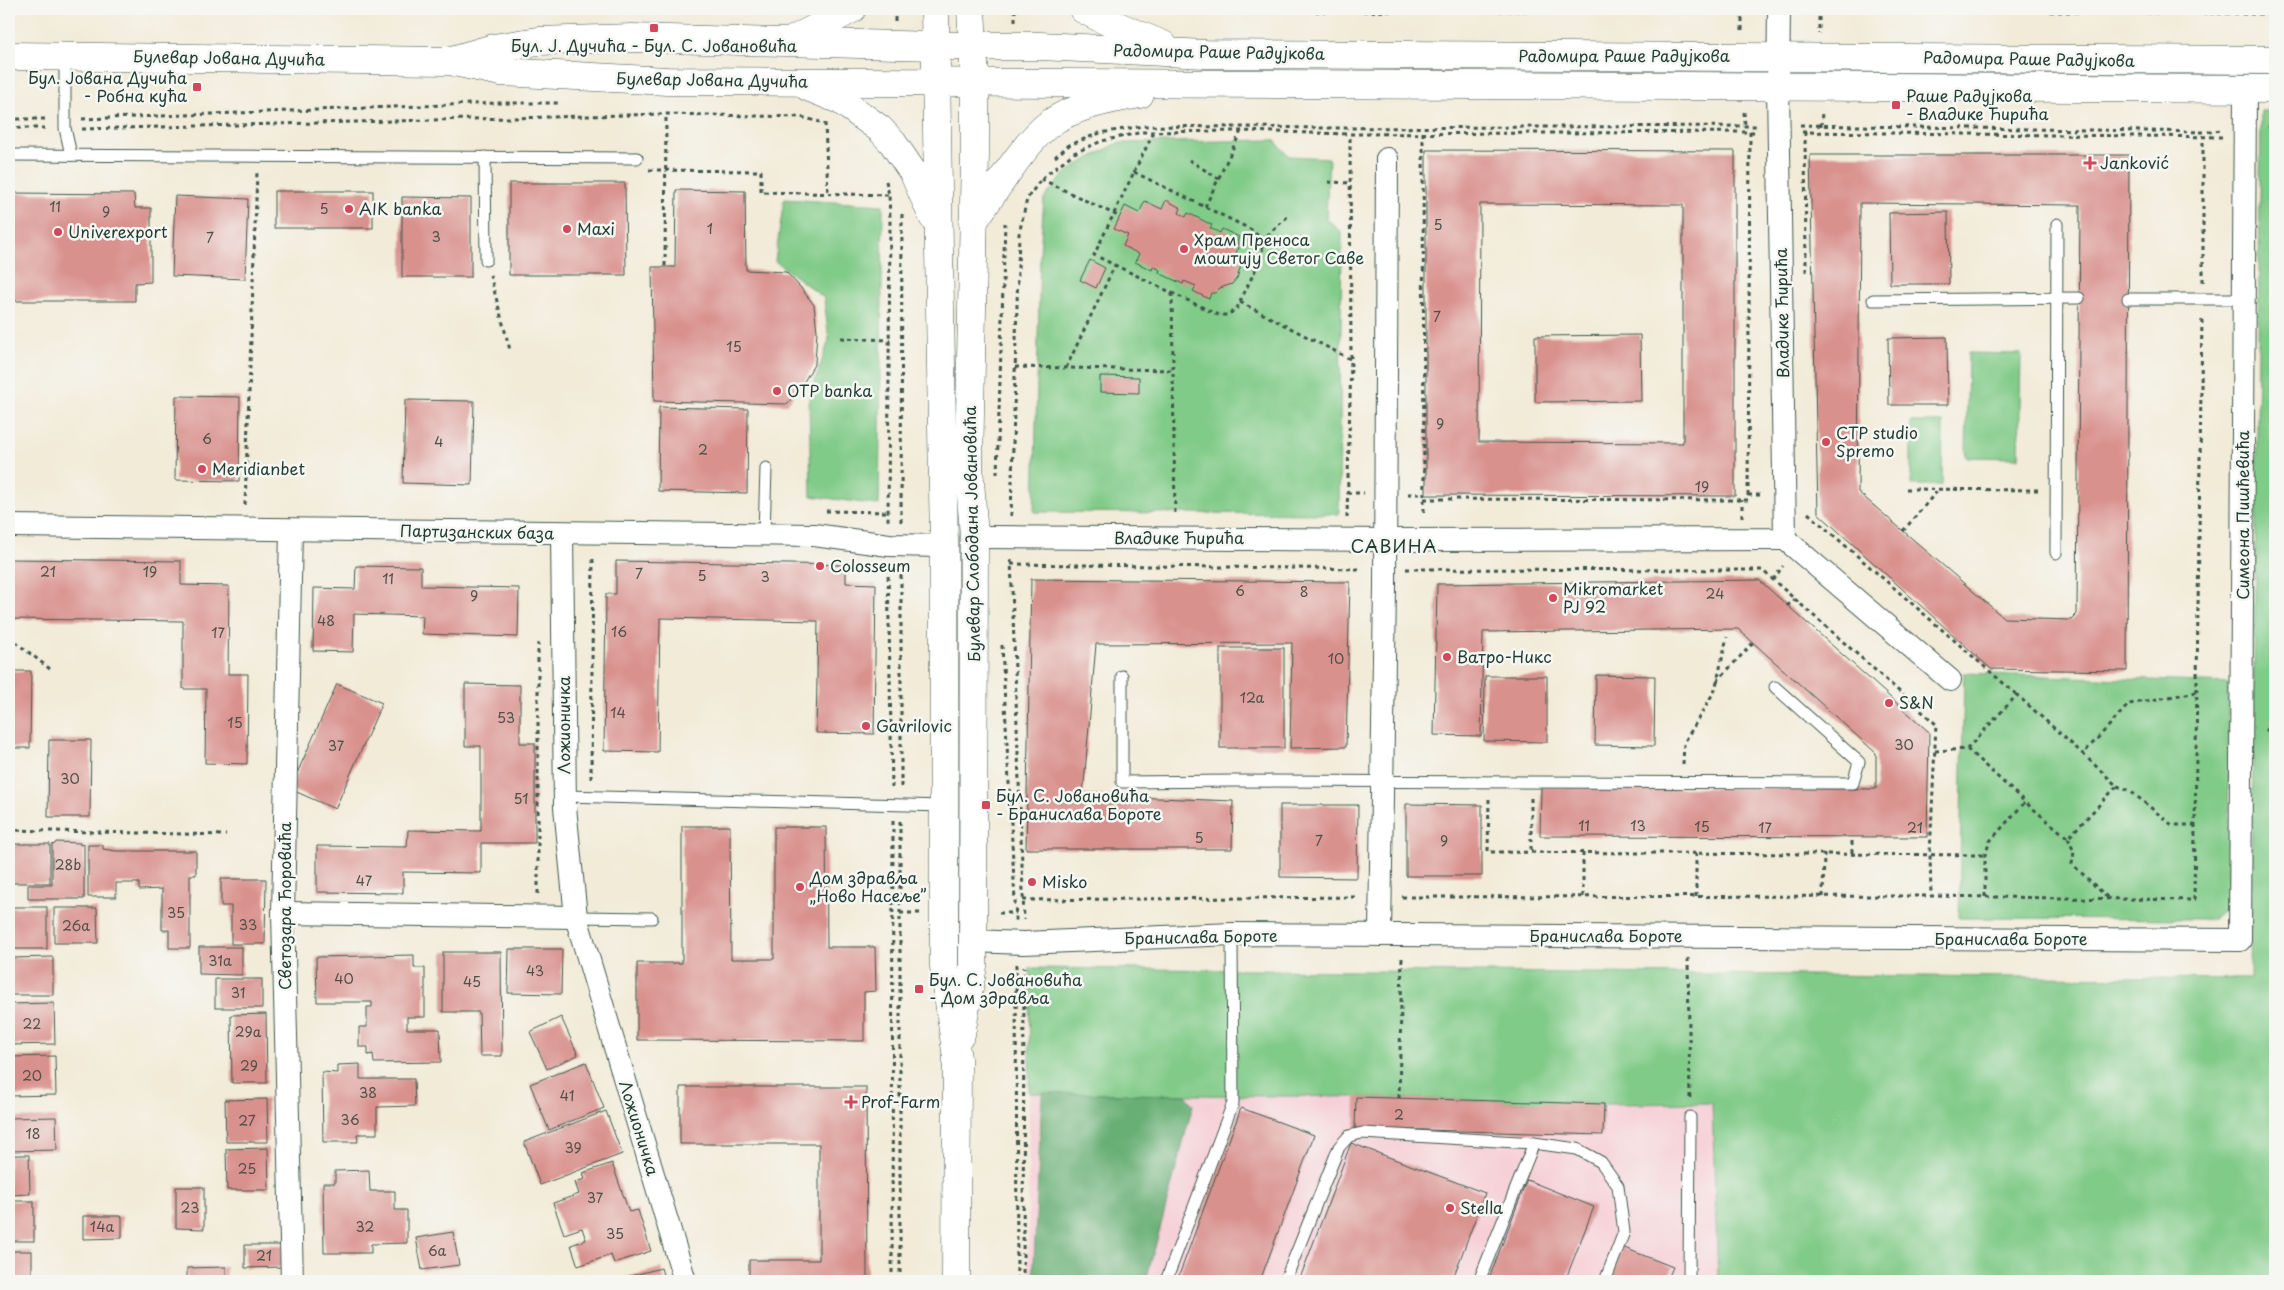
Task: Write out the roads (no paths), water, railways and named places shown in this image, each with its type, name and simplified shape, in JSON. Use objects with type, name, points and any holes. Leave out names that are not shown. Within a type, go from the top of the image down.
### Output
[{"type":"street","points":[[792,41],[852,9]]},
{"type":"street","name":"Булевар Слободана Јовановића","points":[[935,9],[937,227],[944,546],[944,966],[957,1058],[956,1281]]},
{"type":"street","name":"Булевар Слободана Јовановића","points":[[957,1058],[973,966],[974,537],[969,466],[975,83],[971,9]]},
{"type":"street","points":[[1083,9],[1157,44],[1190,54]]},
{"type":"street","name":"Владике Ћирића","points":[[974,537],[1346,540],[1785,539],[1778,86],[1780,9]]},
{"type":"street","name":"Булевар Јована Дучића","points":[[450,61],[494,48],[538,41],[632,38],[972,46]]},
{"type":"street","name":"Радомира Раше Радујкова","points":[[972,46],[1040,46],[1190,54],[2275,60]]},
{"type":"street","name":"Булевар Јована Дучића","points":[[9,56],[450,61],[502,72],[667,81],[975,83]]},
{"type":"street","points":[[795,82],[840,100],[880,129],[893,143],[914,174],[937,227]]},
{"type":"street","name":"Радомира Раше Радујкова","points":[[975,83],[2275,89]]},
{"type":"street","points":[[973,222],[1029,146],[1049,124],[1075,111],[1121,97],[1190,84]]},
{"type":"street","name":"Симеона Пишћевића","points":[[2240,940],[2245,89]]},
{"type":"street","points":[[1387,159],[1383,782],[1391,935]]},
{"type":"street","name":"Партизанских база","points":[[9,526],[814,535],[895,545],[944,546]]},
{"type":"street","name":"Светозара Ћоровића","points":[[291,530],[283,914],[292,1281]]},
{"type":"street","name":"Ложионичка","points":[[562,532],[565,796],[576,917],[685,1281]]},
{"type":"street","points":[[1785,539],[1950,680]]},
{"type":"street","points":[[283,914],[576,917]]},
{"type":"street","name":"Бранислава Бороте","points":[[972,940],[1020,943],[1232,934],[2240,940]]},
{"type":"lane","points":[[65,56],[65,128],[71,155]]},
{"type":"lane","points":[[9,155],[637,158]]},
{"type":"lane","points":[[484,157],[486,260]]},
{"type":"lane","points":[[2056,553],[2057,224]]},
{"type":"lane","points":[[1873,300],[2079,298]]},
{"type":"lane","points":[[2128,298],[2244,299]]},
{"type":"lane","points":[[764,535],[766,468]]},
{"type":"lane","points":[[1122,676],[1122,782],[1235,780],[1490,783],[1853,783],[1859,762],[1775,687]]},
{"type":"lane","points":[[565,796],[944,806]]},
{"type":"lane","points":[[576,917],[652,918]]},
{"type":"lane","points":[[1166,1281],[1233,1103],[1232,934]]},
{"type":"lane","points":[[1689,1281],[1690,1117]]},
{"type":"lane","points":[[1285,1281],[1339,1148],[1349,1136],[1362,1133],[1534,1142],[1577,1149],[1601,1162],[1618,1186],[1624,1232],[1605,1281]]},
{"type":"lane","points":[[1479,1281],[1534,1142]]},
{"type":"place","name":"Бул. Ј. Дучића - Бул. С. Јовановића","points":[[654,28]]},
{"type":"place","name":"Бул. Јована Дучића - Робна кућа","points":[[197,87]]},
{"type":"place","name":"Раше Радујкова - Владике Ћирића","points":[[1896,105]]},
{"type":"place","name":"Janković","points":[[2090,163]]},
{"type":"place","name":"AIK banka","points":[[349,209]]},
{"type":"place","name":"Maxi","points":[[567,229]]},
{"type":"place","name":"Univerexport","points":[[58,232]]},
{"type":"place","name":"Храм Преноса моштију Светог Саве","points":[[1184,249]]},
{"type":"place","name":"OTP banka","points":[[777,391]]},
{"type":"place","name":"CTP studio Spremo","points":[[1826,442]]},
{"type":"place","name":"Meridianbet","points":[[202,469]]},
{"type":"place","name":"Colosseum","points":[[820,566]]},
{"type":"place","name":"Mikromarket PJ 92","points":[[1553,598]]},
{"type":"place","name":"Ватро-Никс","points":[[1447,657]]},
{"type":"place","name":"S&N","points":[[1889,703]]},
{"type":"place","name":"Gavrilovic","points":[[866,726]]},
{"type":"place","name":"Бул. С. Јовановића - Бранислава Бороте","points":[[986,805]]},
{"type":"place","name":"Misko","points":[[1032,882]]},
{"type":"place","name":"Дом здравља „Ново Насеље”","points":[[800,887]]},
{"type":"place","name":"Бул. С. Јовановића - Дом здравља","points":[[919,989]]},
{"type":"place","name":"Prof-Farm","points":[[851,1102]]},
{"type":"place","name":"Stella","points":[[1450,1208]]},
{"type":"district","name":"САВИНА","points":[[1394,547]]}]
